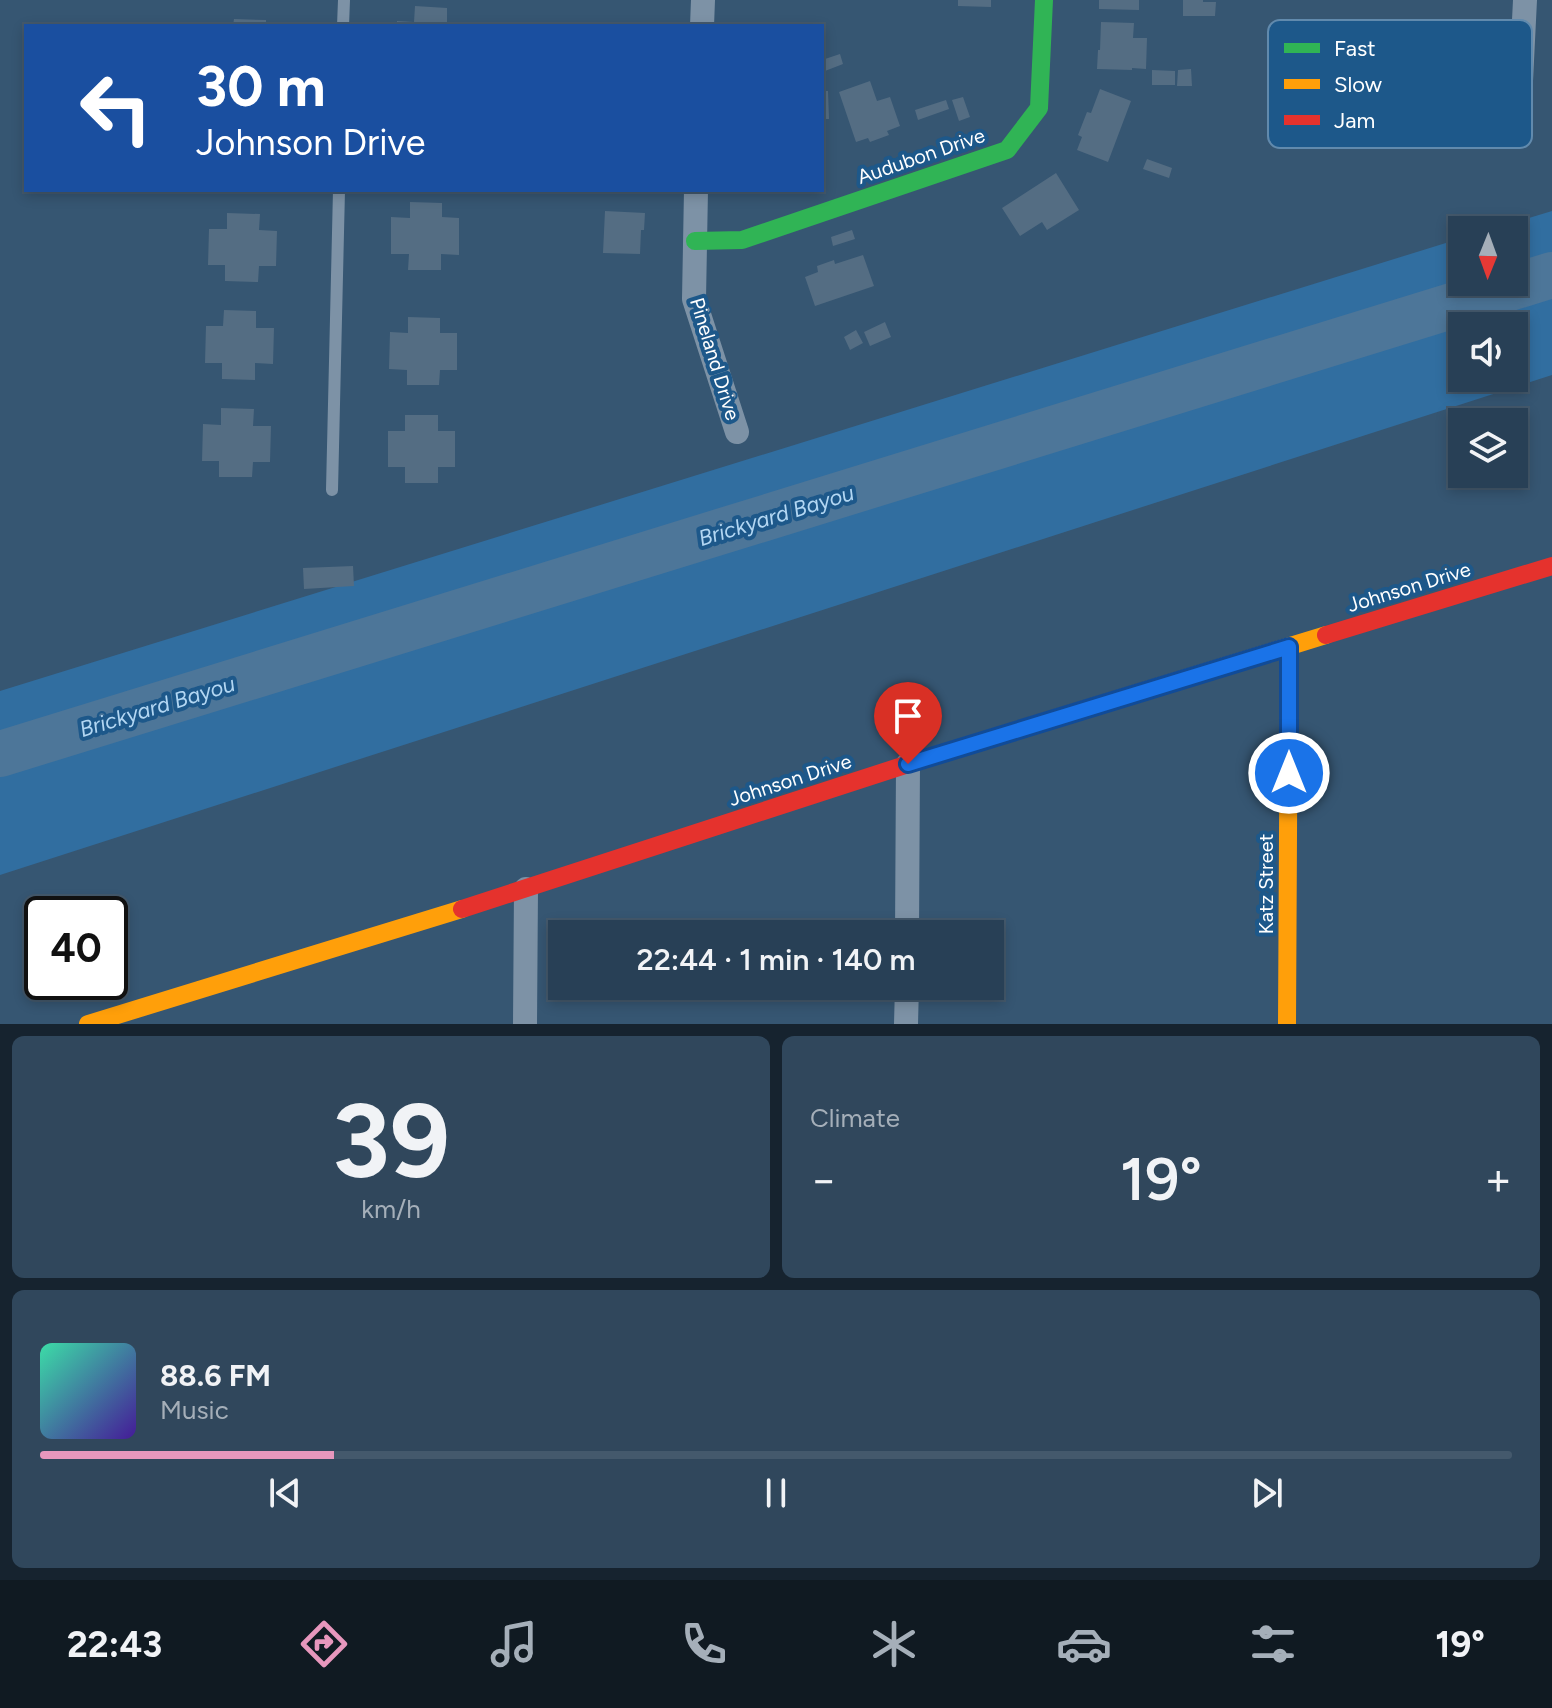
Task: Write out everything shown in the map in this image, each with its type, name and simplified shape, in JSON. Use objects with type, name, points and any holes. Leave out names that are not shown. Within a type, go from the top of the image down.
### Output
[{"type":"street","points":[[702,24],[703,0]]},
{"type":"street","name":"Audubon Drive","points":[[695,241],[742,240],[1007,150],[1039,108],[1044,0]]},
{"type":"street","points":[[1524,20],[1525,0]]},
{"type":"street","name":"Pineland Drive","points":[[696,192],[694,299],[737,432]]},
{"type":"street","name":"Johnson Drive","points":[[88,1024],[144,1015],[908,764],[1552,566]]},
{"type":"street","name":"Katz Street","points":[[1287,1024],[1289,647]]},
{"type":"street","points":[[907,920],[908,764]]},
{"type":"street","points":[[525,1024],[526,889]]},
{"type":"street","points":[[906,1024],[907,1000]]},
{"type":"lane","points":[[343,24],[344,0]]},
{"type":"lane","points":[[332,490],[339,192]]},
{"type":"shaded area","points":[[1552,211],[1552,375],[1528,383],[1528,312],[1448,312],[1448,392],[1499,392],[0,875],[0,691],[1448,242],[1448,296],[1528,296],[1528,218]]},
{"type":"building","points":[[958,0],[991,0],[991,7],[958,6]]},
{"type":"building","points":[[1099,0],[1139,0],[1139,10],[1099,9]]},
{"type":"building","points":[[1183,0],[1216,2],[1215,16],[1183,16]]},
{"type":"building","points":[[415,6],[447,8],[447,23],[455,24],[397,24],[397,21],[414,22]]},
{"type":"building","points":[[234,19],[266,20],[266,24],[233,24]]},
{"type":"building","points":[[1101,22],[1134,23],[1133,38],[1147,38],[1146,69],[1097,69]]},
{"type":"building","points":[[840,54],[843,64],[825,71],[824,59]]},
{"type":"building","points":[[1191,69],[1192,86],[1177,86],[1178,70]]},
{"type":"building","points":[[1152,70],[1175,71],[1175,85],[1152,85]]},
{"type":"building","points":[[870,81],[877,101],[890,97],[900,126],[887,131],[889,135],[870,142],[868,138],[856,142],[839,92]]},
{"type":"building","points":[[1100,89],[1131,101],[1108,162],[1077,150],[1082,137],[1078,135]]},
{"type":"building","points":[[824,91],[828,91],[829,119],[824,119]]},
{"type":"building","points":[[963,97],[970,117],[959,121],[952,100]]},
{"type":"building","points":[[946,100],[949,109],[918,120],[915,110]]},
{"type":"building","points":[[1147,159],[1172,168],[1169,178],[1143,169]]},
{"type":"building","points":[[1056,173],[1079,210],[1047,230],[1042,222],[1020,236],[1002,208]]},
{"type":"building","points":[[410,202],[442,203],[442,217],[459,218],[459,255],[441,254],[441,270],[408,270],[409,254],[391,254],[391,217],[410,218]]},
{"type":"building","points":[[605,211],[645,213],[640,254],[603,253]]},
{"type":"building","points":[[227,213],[260,214],[259,230],[277,231],[276,266],[259,266],[258,282],[225,281],[225,265],[208,265],[209,229],[227,229]]},
{"type":"building","points":[[852,230],[855,239],[833,246],[831,237]]},
{"type":"building","points":[[863,255],[874,286],[815,306],[805,277],[818,272],[817,266]]},
{"type":"building","points":[[224,310],[256,311],[256,328],[274,328],[273,364],[255,363],[255,380],[222,379],[222,363],[205,363],[206,326],[223,326]]},
{"type":"building","points":[[408,317],[440,318],[440,333],[457,333],[457,370],[440,370],[439,385],[407,385],[407,370],[389,369],[390,332],[408,333]]},
{"type":"building","points":[[885,322],[891,337],[870,346],[864,332]]},
{"type":"building","points":[[856,330],[863,343],[850,350],[844,337]]},
{"type":"building","points":[[221,408],[254,409],[253,426],[271,426],[270,462],[253,462],[252,477],[219,477],[219,461],[202,461],[203,424],[221,425]]},
{"type":"building","points":[[405,415],[438,415],[438,431],[455,431],[455,467],[438,467],[438,483],[405,483],[405,467],[388,467],[388,431],[405,431]]},
{"type":"building","points":[[353,566],[354,586],[304,589],[303,568]]},
{"type":"waterway","name":"Brickyard Bayou","points":[[0,754],[1552,275]]},
{"type":"traffic: fast","points":[[695,241],[742,240],[1007,150],[1039,108],[1044,0]]},
{"type":"traffic: slow","points":[[933,756],[1326,635]]},
{"type":"traffic: slow","points":[[1287,1024],[1289,647]]},
{"type":"traffic: slow","points":[[88,1024],[462,909]]},
{"type":"traffic: jam","points":[[1326,635],[1552,566]]},
{"type":"traffic: jam","points":[[462,909],[933,756]]},
{"type":"route","points":[[908,764],[1289,647],[1289,773]]}]
